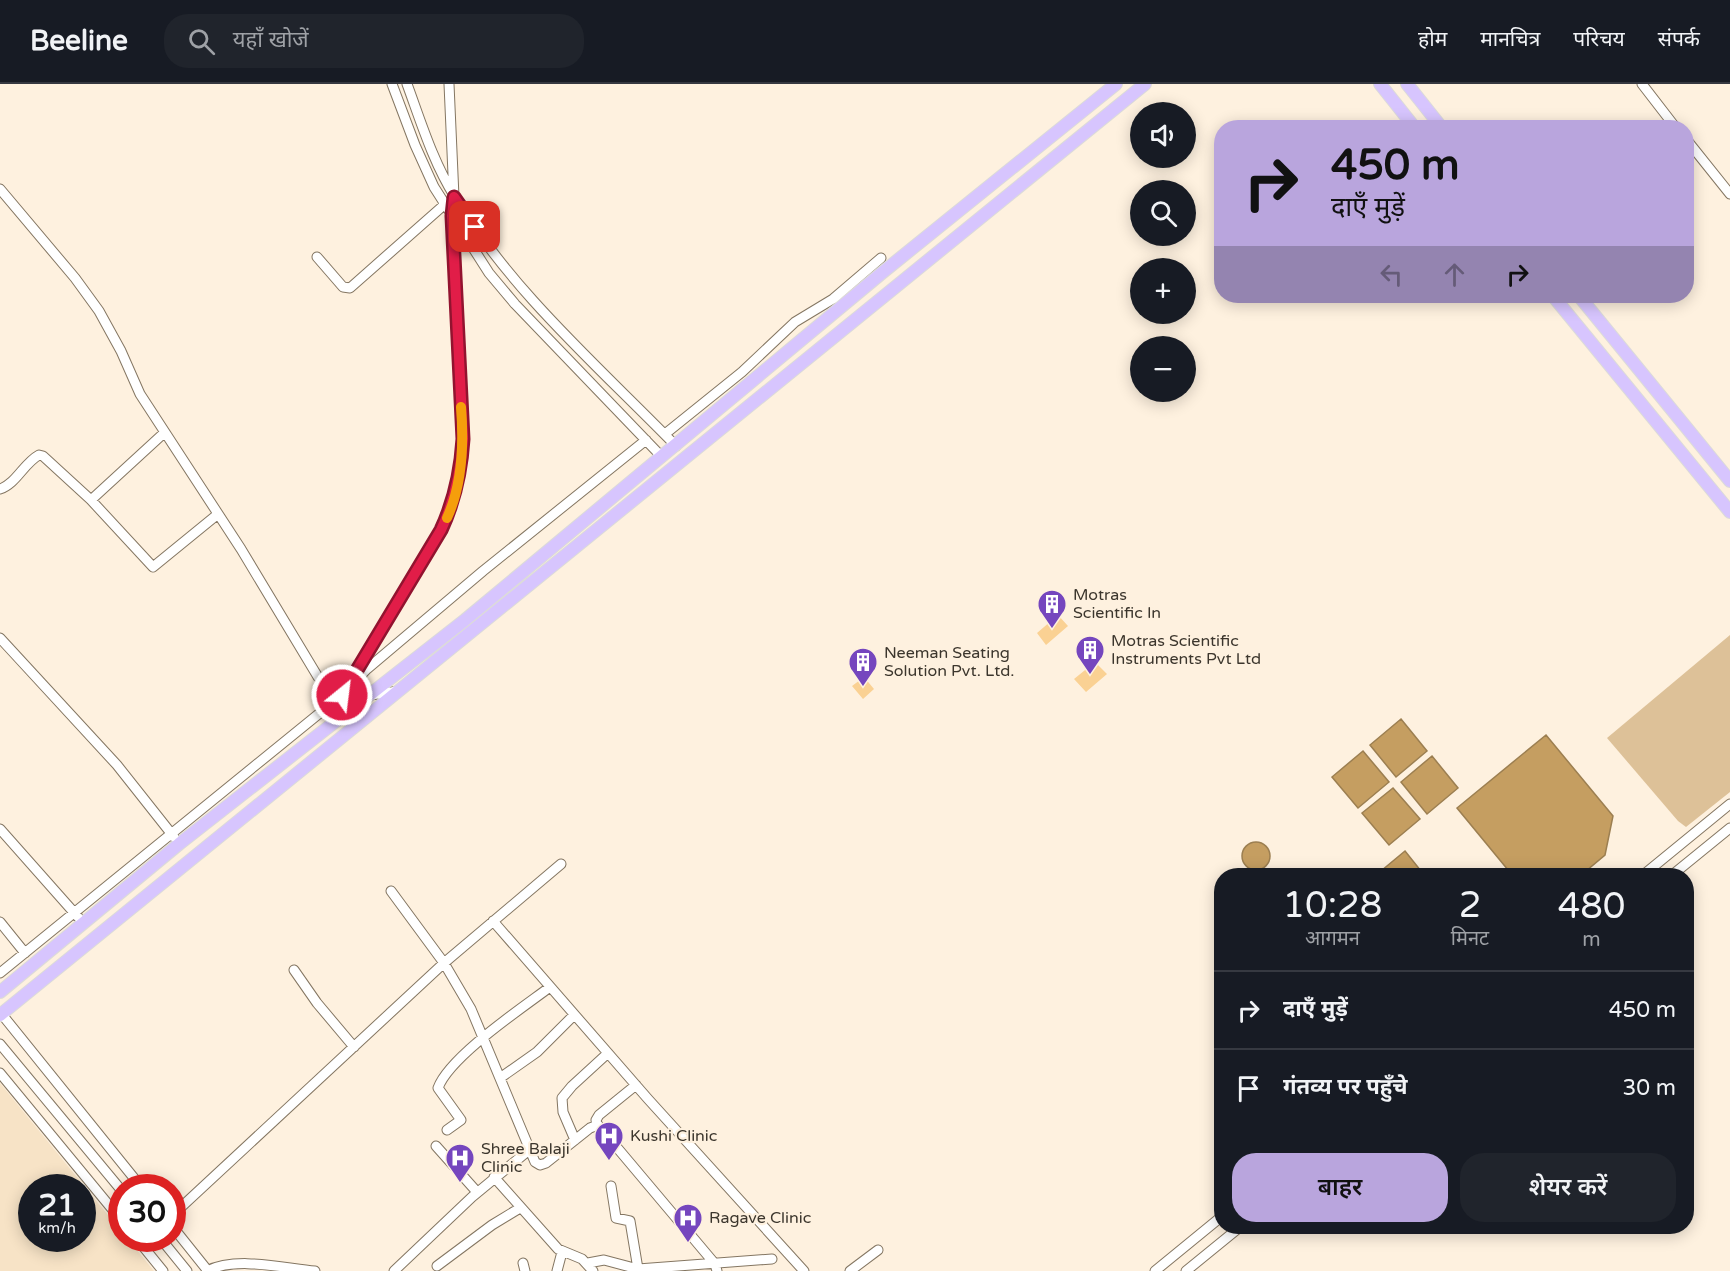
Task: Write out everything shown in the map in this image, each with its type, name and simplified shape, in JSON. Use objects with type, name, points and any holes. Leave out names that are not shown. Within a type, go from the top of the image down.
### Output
[{"type":"main road","points":[[0,992],[179,844],[415,660],[662,458],[883,272],[1116,84]]},
{"type":"main road","points":[[0,1014],[401,691],[1145,84]]},
{"type":"main road","points":[[1380,84],[1409,120]]},
{"type":"main road","points":[[1407,84],[1436,120]]},
{"type":"main road","points":[[883,272],[896,287]]},
{"type":"main road","points":[[1560,303],[1730,512]]},
{"type":"main road","points":[[1585,303],[1730,481]]},
{"type":"main road","points":[[415,660],[424,671]]},
{"type":"street","points":[[392,84],[422,163],[444,205],[501,288],[662,458]]},
{"type":"street","points":[[407,84],[432,150],[454,197],[516,281],[676,446]]},
{"type":"street","points":[[342,695],[441,530],[451,510],[461,471],[463,439],[452,216],[454,197],[449,84]]},
{"type":"street","points":[[1642,84],[1670,120]]},
{"type":"street","points":[[1694,149],[1730,194]]},
{"type":"street","points":[[1,191],[75,278],[99,310],[140,394],[241,549],[313,671],[328,687],[342,695],[356,698],[401,691]]},
{"type":"street","points":[[317,256],[343,287],[350,288],[444,205]]},
{"type":"street","points":[[665,435],[742,372],[795,322],[833,299],[881,258]]},
{"type":"street","points":[[91,500],[164,433]]},
{"type":"street","points":[[0,973],[342,695],[402,638],[646,440]]},
{"type":"street","points":[[0,489],[6,487],[39,455],[91,500],[153,567],[218,514]]},
{"type":"street","points":[[0,638],[117,765],[179,844]]},
{"type":"street","points":[[1652,868],[1730,804]]},
{"type":"street","points":[[1681,868],[1730,828]]},
{"type":"street","points":[[0,829],[84,924]]},
{"type":"street","points":[[186,1203],[444,963],[561,864]]},
{"type":"street","points":[[391,891],[444,963],[471,1009],[535,1162],[542,1165],[597,1125]]},
{"type":"street","points":[[493,921],[636,1085],[804,1271]]},
{"type":"street","points":[[0,922],[25,953]]},
{"type":"street","points":[[294,970],[316,1003],[354,1047]]},
{"type":"street","points":[[447,1130],[460,1120],[438,1088],[442,1079],[483,1037],[550,987]]},
{"type":"street","points":[[0,1014],[131,1174]]},
{"type":"street","points":[[500,1078],[537,1052],[574,1015]]},
{"type":"street","points":[[0,1044],[108,1174]]},
{"type":"street","points":[[575,1140],[563,1112],[562,1098],[608,1053]]},
{"type":"street","points":[[0,1073],[108,1204]]},
{"type":"street","points":[[636,1085],[599,1115],[596,1119],[597,1125],[716,1268]]},
{"type":"street","points":[[436,1146],[477,1192]]},
{"type":"street","points":[[394,1271],[477,1192],[529,1150]]},
{"type":"street","points":[[494,1178],[562,1252],[590,1267],[604,1260],[638,1269],[716,1268],[772,1259]]},
{"type":"street","points":[[611,1186],[615,1218],[630,1221],[638,1269]]},
{"type":"street","points":[[437,1266],[492,1225],[520,1208]]},
{"type":"street","points":[[1155,1271],[1214,1223]]},
{"type":"street","points":[[1186,1271],[1231,1234]]},
{"type":"street","points":[[186,1244],[208,1271],[220,1265],[237,1263],[315,1271]]},
{"type":"street","points":[[850,1271],[878,1250]]},
{"type":"street","points":[[148,1252],[163,1271]]},
{"type":"street","points":[[171,1252],[185,1270]]},
{"type":"street","points":[[557,1271],[562,1252]]},
{"type":"shaded area","points":[[1730,635],[1730,792],[1686,827],[1678,821],[1607,738]]},
{"type":"shaded area","points":[[1401,719],[1427,751],[1396,777],[1370,745]]},
{"type":"shaded area","points":[[1546,735],[1613,816],[1605,855],[1590,868],[1506,868],[1457,808]]},
{"type":"shaded area","points":[[1363,751],[1389,782],[1358,808],[1332,777]]},
{"type":"shaded area","points":[[1432,756],[1458,788],[1427,814],[1401,782]]},
{"type":"shaded area","points":[[1393,788],[1420,819],[1389,845],[1362,813]]},
{"type":"shaded area","points":[[1251,843],[1261,843],[1269,851],[1269,861],[1263,868],[1249,868],[1243,861],[1243,851]]},
{"type":"shaded area","points":[[1405,851],[1419,868],[1385,868]]},
{"type":"shaded area","points":[[0,1083],[74,1174],[18,1174],[18,1252],[96,1252],[96,1200],[108,1215],[108,1252],[139,1252],[154,1271],[0,1271]]},
{"type":"building","name":"Motras Scientific In","points":[[1058,615],[1068,626],[1046,645],[1037,633]]},
{"type":"building","name":"Motras Scientific Instruments Pvt Ltd","points":[[1095,662],[1107,674],[1086,692],[1074,679]]},
{"type":"building","name":"Neeman Seating Solution Pvt. Ltd.","points":[[864,677],[874,689],[863,699],[852,686]]},
{"type":"slow traffic","points":[[447,518],[461,471],[463,439],[461,407]]},
{"type":"place","name":"Motras Scientific In","points":[[1052,630]]},
{"type":"place","name":"Motras Scientific Instruments Pvt Ltd","points":[[1090,676]]},
{"type":"place","name":"Neeman Seating Solution Pvt. Ltd.","points":[[863,688]]},
{"type":"place","name":"Kushi Clinic","points":[[609,1162]]},
{"type":"place","name":"Shree Balaji Clinic","points":[[460,1184]]},
{"type":"place","name":"Ragave Clinic","points":[[688,1244]]},
{"type":"route","points":[[342,695],[451,510],[461,471],[463,439],[452,216],[454,197],[475,227]]}]
